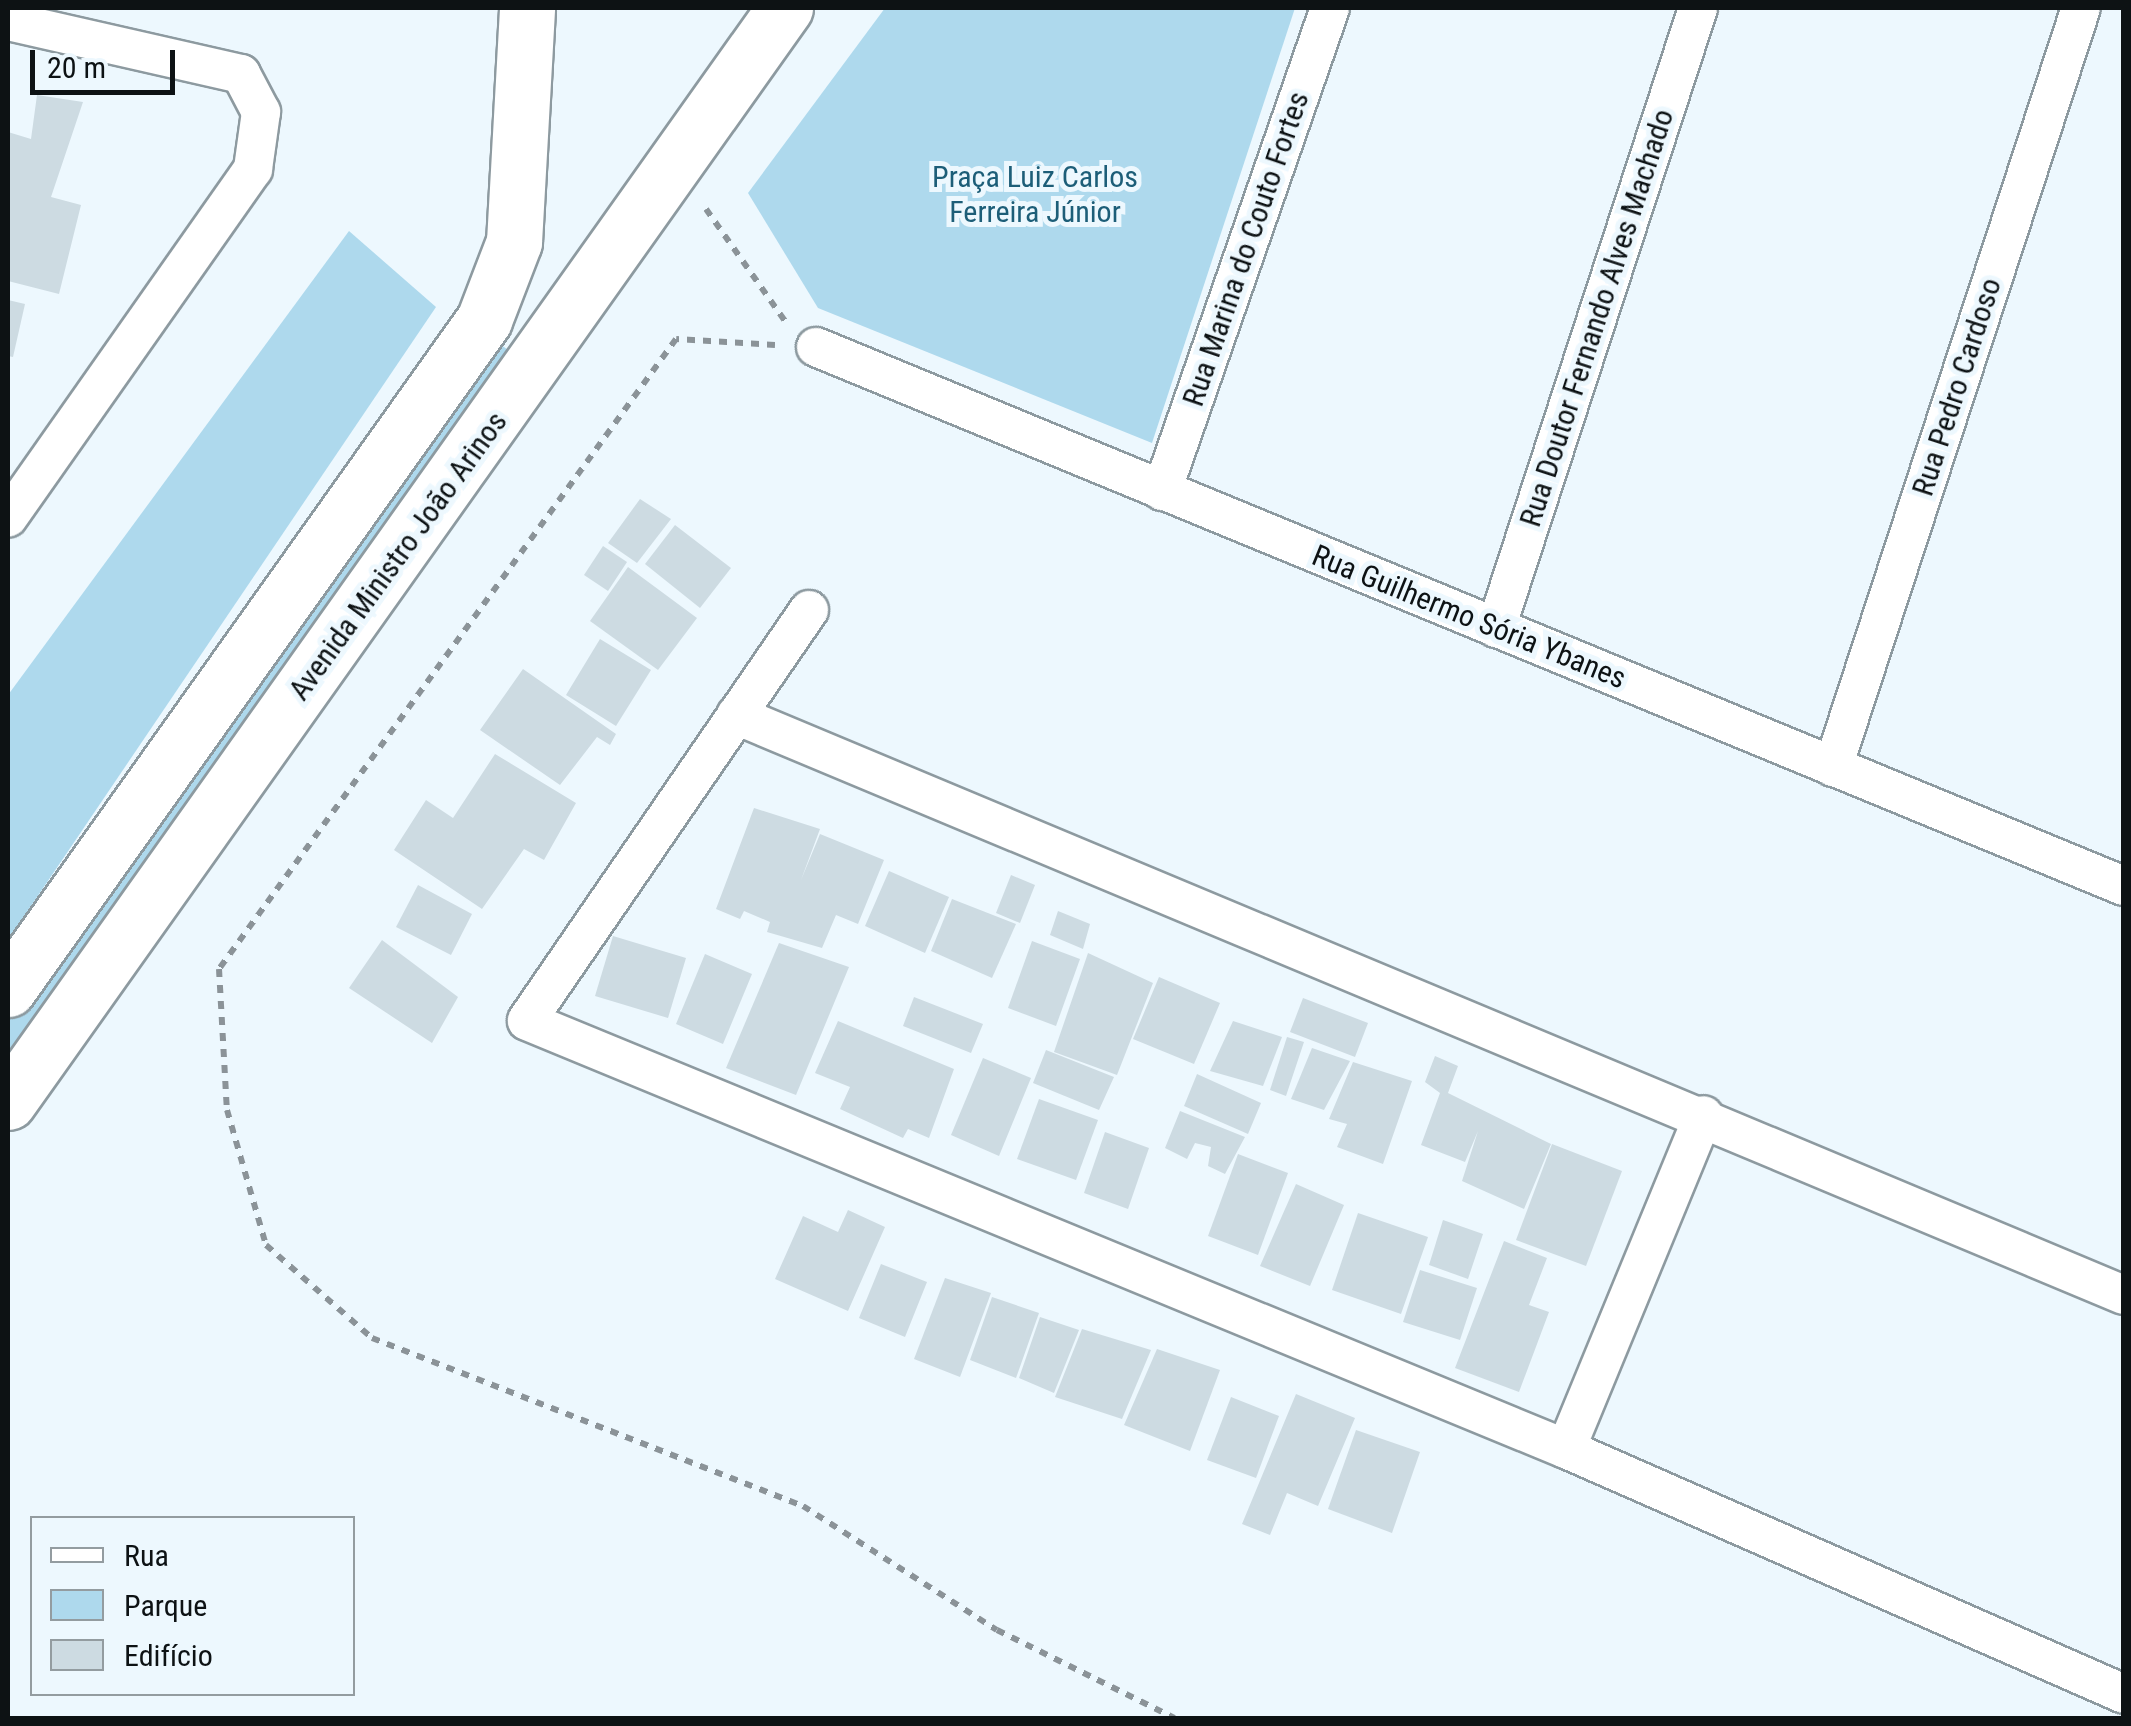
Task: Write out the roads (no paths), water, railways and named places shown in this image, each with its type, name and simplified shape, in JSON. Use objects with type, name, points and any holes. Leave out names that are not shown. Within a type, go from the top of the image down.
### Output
[{"type":"highway","points":[[8,988],[484,320],[516,224],[527,8]]},
{"type":"highway","name":"Avenida Ministro João Arinos","points":[[8,1102],[785,8]]},
{"type":"street","name":"Rua Marina do Couto Fortes","points":[[1162,490],[1330,8]]},
{"type":"street","name":"Rua Doutor Fernando Alves Machado","points":[[1496,628],[1698,8]]},
{"type":"street","name":"Rua Pedro Cardoso","points":[[1833,766],[2081,8]]},
{"type":"street","points":[[8,21],[241,74],[262,112],[253,169],[8,517]]},
{"type":"street","name":"Rua Guilhermo Sória Ybanes","points":[[816,348],[2124,886]]},
{"type":"street","points":[[809,610],[527,1021],[1566,1449],[2124,1694]]},
{"type":"street","points":[[736,716],[1704,1115],[2124,1295]]},
{"type":"street","points":[[1566,1449],[1704,1115]]},
{"type":"park label","name":"Praça Luiz Carlos Ferreira Júnior","points":[[1035,194]]}]
